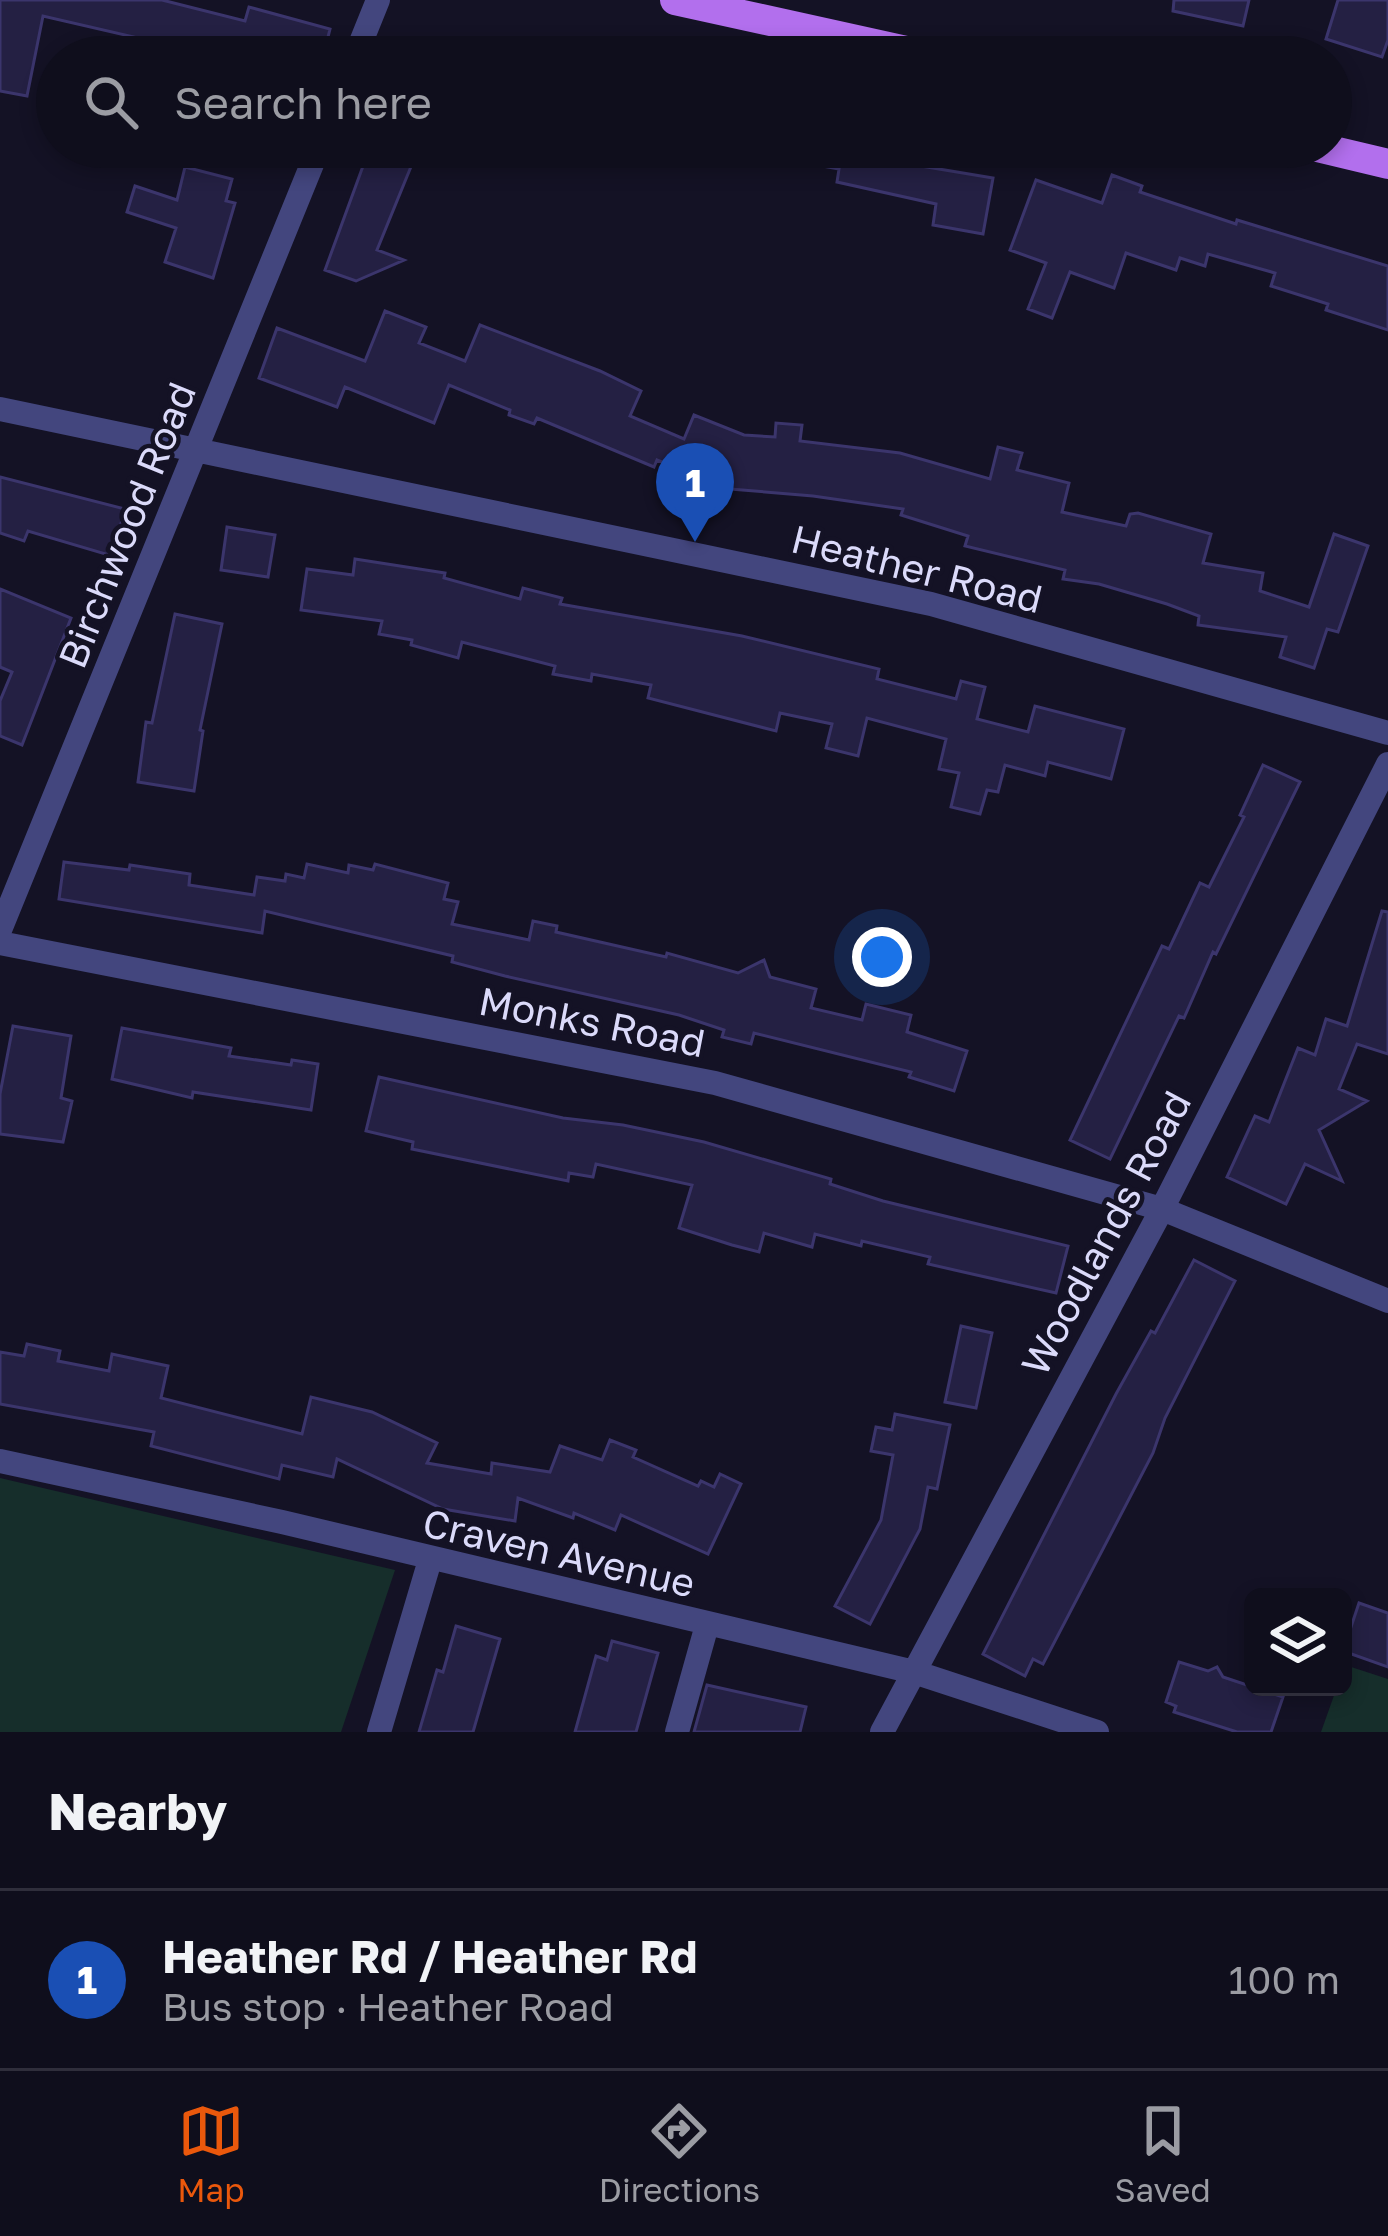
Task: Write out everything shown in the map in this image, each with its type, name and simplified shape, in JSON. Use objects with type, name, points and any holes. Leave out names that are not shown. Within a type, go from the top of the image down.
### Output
[{"type":"main road","points":[[675,0],[838,36]]},
{"type":"main road","points":[[1352,155],[1388,164]]},
{"type":"street","points":[[363,36],[378,0]]},
{"type":"street","name":"Birchwood Road","points":[[0,930],[311,168]]},
{"type":"street","name":"Heather Road","points":[[0,409],[931,604],[1388,734]]},
{"type":"street","name":"Woodlands Road","points":[[882,1732],[1162,1209],[1388,764]]},
{"type":"street","name":"Monks Road","points":[[0,943],[715,1083],[1162,1209],[1388,1301]]},
{"type":"street","name":"Craven Avenue","points":[[0,1461],[282,1522],[914,1672],[1097,1732]]},
{"type":"street","points":[[380,1732],[430,1560]]},
{"type":"street","points":[[677,1732],[707,1625]]},
{"type":"green space","points":[[0,1478],[395,1570],[341,1732],[0,1732]]},
{"type":"green space","points":[[1352,1667],[1388,1679],[1388,1732],[1321,1732],[1334,1696],[1352,1696]]},
{"type":"building","points":[[0,0],[162,0],[245,21],[249,7],[330,29],[328,36],[130,36],[43,16],[27,96],[0,91]]},
{"type":"building","points":[[1174,0],[1249,0],[1243,26],[1173,11]]},
{"type":"building","points":[[1338,0],[1388,0],[1388,40],[1382,57],[1352,47],[1352,36],[1327,36]]},
{"type":"building","points":[[185,168],[232,179],[226,201],[235,203],[213,278],[165,262],[176,228],[127,212],[135,186],[177,200]]},
{"type":"building","points":[[362,168],[410,168],[377,250],[404,260],[356,281],[325,270]]},
{"type":"building","points":[[833,168],[933,168],[993,178],[983,234],[933,225],[936,204],[837,182],[839,169]]},
{"type":"building","points":[[1112,175],[1142,186],[1140,192],[1236,224],[1237,220],[1388,266],[1388,330],[1271,286],[1275,273],[1208,254],[1205,266],[1180,258],[1176,270],[1126,253],[1114,288],[1070,272],[1052,318],[1028,309],[1046,263],[1010,250],[1036,180],[1102,203]]},
{"type":"building","points":[[385,311],[426,327],[419,343],[465,361],[480,325],[600,371],[641,391],[630,416],[684,439],[694,415],[744,435],[775,437],[776,423],[802,425],[800,441],[900,453],[990,479],[998,447],[1022,453],[1017,470],[1069,483],[1062,512],[1126,526],[1130,514],[1138,513],[1211,534],[1203,563],[1263,573],[1260,591],[1309,607],[1334,534],[1368,546],[1338,632],[1327,629],[1314,668],[1280,657],[1286,637],[1198,625],[1199,616],[1167,604],[1063,579],[1065,570],[965,546],[968,536],[901,515],[903,509],[730,489],[657,460],[654,467],[537,418],[534,424],[509,415],[510,410],[449,385],[434,423],[345,387],[337,407],[259,378],[277,328],[365,361]]},
{"type":"building","points":[[0,477],[125,509],[112,556],[28,531],[24,541],[0,533]]},
{"type":"building","points":[[227,527],[275,535],[268,577],[221,570]]},
{"type":"building","points":[[355,559],[445,573],[444,578],[520,599],[523,588],[562,598],[560,604],[742,636],[879,669],[877,679],[956,699],[961,681],[985,687],[977,719],[1028,732],[1035,706],[1124,729],[1111,779],[1048,762],[1045,776],[1005,765],[998,792],[987,790],[980,814],[951,807],[959,773],[939,769],[946,739],[867,718],[858,756],[826,748],[832,724],[780,713],[776,731],[648,698],[651,685],[592,674],[591,681],[553,674],[555,666],[462,642],[458,658],[411,645],[412,640],[379,634],[382,621],[301,610],[307,569],[353,575]]},
{"type":"building","points":[[0,589],[71,618],[22,745],[0,736],[0,701],[12,672],[0,667]]},
{"type":"building","points":[[175,614],[222,624],[200,730],[194,791],[138,782],[146,722],[152,723]]},
{"type":"building","points":[[1263,765],[1300,782],[1110,1159],[1070,1140],[1162,946],[1169,949],[1200,883],[1209,887],[1244,817],[1240,815]]},
{"type":"building","points":[[64,862],[190,874],[189,885],[254,895],[257,877],[285,881],[286,874],[304,878],[307,864],[348,873],[349,865],[373,870],[375,864],[448,883],[444,899],[458,902],[452,924],[529,940],[533,921],[557,926],[556,932],[666,957],[667,953],[738,973],[764,960],[770,977],[816,989],[811,1008],[862,1020],[866,1004],[911,1015],[907,1032],[967,1051],[954,1091],[909,1077],[911,1072],[754,1033],[751,1044],[722,1037],[724,1030],[679,1015],[505,976],[452,962],[453,956],[265,911],[262,933],[59,899]]},
{"type":"building","points":[[1382,911],[1388,912],[1388,1054],[1357,1044],[1339,1089],[1367,1101],[1319,1130],[1342,1181],[1305,1164],[1286,1204],[1227,1177],[1255,1116],[1269,1122],[1298,1048],[1315,1055],[1326,1019],[1347,1026]]},
{"type":"building","points":[[13,1026],[71,1036],[61,1098],[72,1101],[63,1142],[0,1134],[0,1094]]},
{"type":"building","points":[[122,1028],[231,1048],[229,1056],[318,1064],[311,1110],[193,1092],[192,1098],[112,1079]]},
{"type":"building","points":[[379,1077],[563,1118],[704,1142],[831,1179],[830,1184],[883,1201],[1068,1246],[1056,1293],[928,1264],[930,1257],[815,1234],[812,1247],[764,1233],[759,1252],[732,1245],[679,1228],[692,1185],[596,1164],[593,1177],[569,1173],[568,1181],[412,1149],[413,1142],[366,1131]]},
{"type":"building","points":[[1194,1260],[1235,1281],[1165,1418],[1153,1453],[1043,1664],[1033,1659],[1025,1676],[983,1654],[1116,1394]]},
{"type":"building","points":[[961,1326],[992,1333],[976,1408],[945,1402]]},
{"type":"building","points":[[27,1344],[60,1351],[58,1361],[109,1371],[112,1354],[168,1366],[161,1398],[302,1434],[311,1397],[372,1412],[437,1443],[427,1463],[491,1474],[492,1463],[550,1472],[560,1446],[602,1460],[610,1440],[636,1450],[633,1457],[698,1486],[701,1481],[714,1487],[720,1474],[741,1484],[708,1554],[621,1515],[615,1530],[518,1498],[515,1521],[443,1509],[337,1459],[333,1477],[282,1465],[279,1479],[151,1446],[154,1432],[0,1404],[0,1352],[24,1356]]},
{"type":"building","points":[[895,1414],[950,1425],[937,1489],[928,1487],[920,1529],[870,1624],[835,1606],[881,1520],[893,1455],[871,1451],[876,1427],[892,1430]]},
{"type":"building","points":[[1359,1603],[1388,1613],[1388,1667],[1352,1654],[1352,1624]]},
{"type":"building","points":[[456,1626],[500,1639],[473,1732],[419,1732],[437,1670],[443,1672]]},
{"type":"building","points":[[612,1641],[658,1653],[636,1732],[575,1732],[596,1656],[607,1660]]},
{"type":"building","points":[[1179,1662],[1208,1671],[1217,1667],[1223,1677],[1244,1684],[1244,1696],[1283,1697],[1271,1732],[1237,1732],[1174,1712],[1176,1706],[1166,1702]]},
{"type":"building","points":[[707,1685],[806,1707],[800,1732],[694,1732]]},
{"type":"place","name":"Heather Rd / Heather Rd","points":[[695,542]]}]
